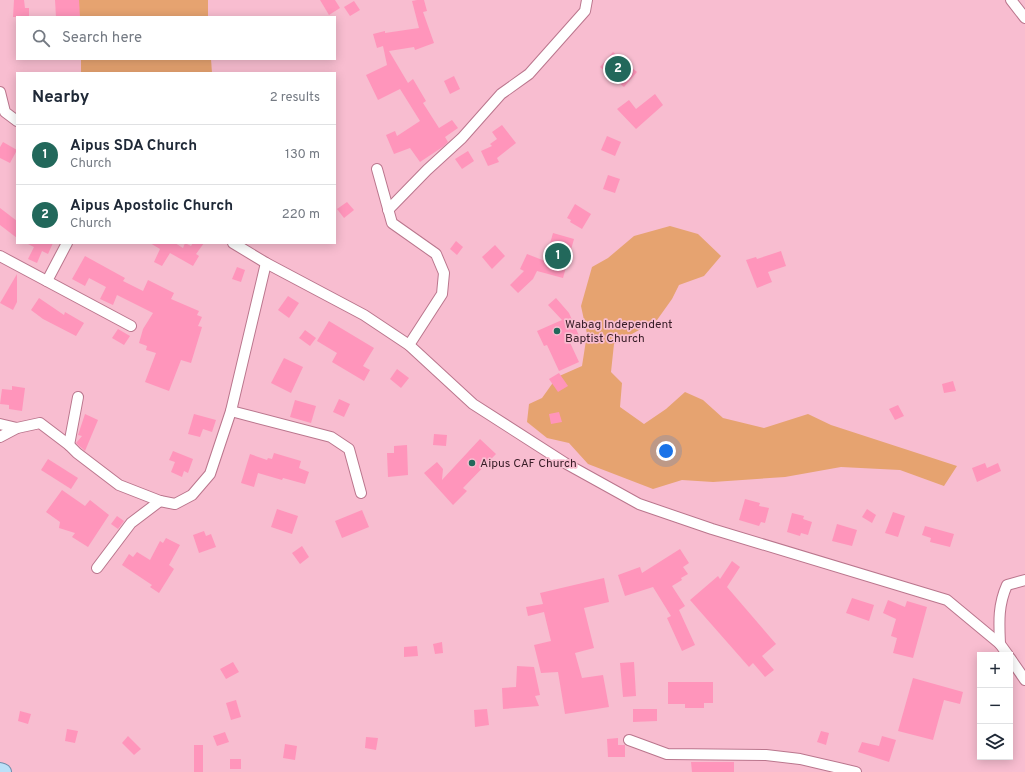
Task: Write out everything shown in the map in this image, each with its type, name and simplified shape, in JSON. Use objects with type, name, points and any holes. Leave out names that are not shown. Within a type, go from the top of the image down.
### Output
[{"type":"street","points":[[388,210],[427,170],[462,138],[501,94],[529,74],[585,12],[587,0]]},
{"type":"street","points":[[1011,0],[1025,18]]},
{"type":"street","points":[[0,92],[6,112],[16,120]]},
{"type":"street","points":[[377,169],[392,223],[436,254],[444,273],[442,294],[409,345]]},
{"type":"street","points":[[46,281],[66,244]]},
{"type":"street","points":[[235,244],[266,263],[364,315],[409,345],[473,404],[565,463],[639,504],[712,530],[947,600],[1000,644],[1006,652]]},
{"type":"street","points":[[0,256],[131,326]]},
{"type":"street","points":[[0,438],[17,428],[40,423],[119,485],[160,501],[175,504],[192,495],[210,474],[231,411],[266,263]]},
{"type":"street","points":[[69,445],[78,397]]},
{"type":"street","points":[[231,411],[331,437],[349,449],[361,493]]},
{"type":"street","points":[[0,424],[17,428]]},
{"type":"street","points":[[97,568],[131,523],[160,501]]},
{"type":"street","points":[[1000,644],[999,616],[1001,598],[1007,585],[1025,580]]},
{"type":"street","points":[[1013,662],[1025,680]]},
{"type":"street","points":[[629,740],[667,754],[766,754],[800,759],[856,772]]},
{"type":"shaded area","points":[[79,0],[208,0],[208,16],[79,16]]},
{"type":"shaded area","points":[[81,60],[211,60],[212,72],[81,72]]},
{"type":"shaded area","points":[[670,226],[698,234],[721,256],[704,276],[679,285],[672,299],[657,320],[614,344],[611,372],[622,383],[620,407],[644,424],[666,409],[685,392],[703,400],[723,418],[764,428],[808,414],[831,425],[957,466],[944,486],[900,470],[841,467],[785,477],[713,482],[682,480],[653,489],[588,464],[569,443],[547,438],[527,422],[529,404],[542,398],[557,377],[582,366],[587,334],[581,306],[592,267],[608,258],[634,236]]},
{"type":"building","points":[[14,0],[24,0],[25,8],[29,8],[29,16],[13,17]]},
{"type":"building","points":[[55,0],[79,0],[80,16],[56,16]]},
{"type":"building","points":[[320,0],[335,0],[340,8],[329,15]]},
{"type":"building","points":[[424,0],[427,11],[423,12],[434,43],[415,50],[414,47],[389,51],[408,83],[413,79],[426,101],[423,103],[439,128],[452,120],[458,128],[445,137],[448,142],[444,146],[420,162],[410,148],[394,154],[386,135],[395,131],[397,136],[420,121],[400,89],[378,100],[366,75],[387,65],[383,46],[377,48],[373,34],[385,31],[385,33],[419,28],[412,1]]},
{"type":"building","points":[[354,1],[360,10],[350,16],[344,7]]},
{"type":"building","points":[[613,52],[637,72],[624,87],[600,67]]},
{"type":"building","points":[[454,76],[460,89],[450,94],[444,81]]},
{"type":"building","points":[[655,94],[663,105],[636,129],[617,109],[629,100],[636,109]]},
{"type":"building","points":[[502,125],[516,143],[497,158],[499,162],[488,166],[481,151],[492,146],[490,144],[497,139],[492,132]]},
{"type":"building","points":[[607,136],[621,142],[615,156],[601,150]]},
{"type":"building","points":[[3,142],[16,149],[10,163],[0,158],[0,147]]},
{"type":"building","points":[[468,151],[474,161],[462,169],[455,159]]},
{"type":"building","points":[[608,175],[620,179],[615,193],[603,189]]},
{"type":"building","points":[[347,202],[354,210],[344,218],[337,209]]},
{"type":"building","points":[[575,204],[591,214],[582,229],[570,222],[571,220],[567,218]]},
{"type":"building","points":[[0,208],[16,220],[16,237],[0,225]]},
{"type":"building","points":[[553,233],[574,239],[563,278],[537,271],[533,279],[518,293],[510,285],[524,271],[520,269],[527,254],[545,261]]},
{"type":"building","points":[[456,241],[463,247],[457,255],[450,249]]},
{"type":"building","points":[[28,244],[53,244],[48,254],[42,251],[37,263],[28,259],[34,247]]},
{"type":"building","points":[[152,244],[177,244],[183,248],[185,244],[191,246],[192,244],[203,244],[196,254],[199,256],[193,266],[170,253],[162,266],[154,262],[160,249]]},
{"type":"building","points":[[495,245],[505,256],[492,269],[482,257]]},
{"type":"building","points":[[781,251],[786,266],[768,272],[772,282],[757,288],[746,260],[756,257],[757,259]]},
{"type":"building","points":[[85,256],[125,278],[123,281],[143,291],[148,280],[174,293],[171,299],[199,311],[197,315],[202,317],[198,326],[202,327],[191,363],[181,360],[169,391],[145,382],[156,353],[146,350],[147,346],[139,343],[143,329],[153,313],[117,295],[113,305],[100,299],[106,287],[89,278],[85,286],[72,279]]},
{"type":"building","points":[[237,267],[245,270],[241,282],[232,279]]},
{"type":"building","points":[[17,274],[17,302],[13,310],[0,303]]},
{"type":"building","points":[[288,296],[299,303],[289,318],[278,310]]},
{"type":"building","points":[[39,298],[64,315],[65,312],[84,323],[76,336],[43,319],[31,310]]},
{"type":"building","points":[[556,298],[569,313],[580,338],[578,339],[574,334],[567,336],[579,362],[559,371],[547,345],[544,346],[537,331],[562,320],[548,305]]},
{"type":"building","points":[[329,321],[374,348],[363,366],[370,370],[364,381],[332,362],[337,353],[317,341]]},
{"type":"building","points":[[118,329],[130,336],[124,345],[112,338]]},
{"type":"building","points":[[305,330],[316,338],[310,346],[299,338]]},
{"type":"building","points":[[284,358],[303,367],[291,393],[271,383]]},
{"type":"building","points":[[397,369],[409,378],[401,388],[390,379]]},
{"type":"building","points":[[559,373],[568,386],[558,392],[549,379]]},
{"type":"building","points":[[953,381],[956,391],[944,393],[942,384]]},
{"type":"building","points":[[12,386],[25,388],[22,411],[9,409],[9,405],[0,404],[2,389],[12,390]]},
{"type":"building","points":[[339,399],[350,404],[344,417],[333,412]]},
{"type":"building","points":[[295,400],[316,406],[311,423],[290,417]]},
{"type":"building","points":[[898,405],[904,416],[895,420],[889,409]]},
{"type":"building","points":[[559,412],[562,422],[551,424],[549,414]]},
{"type":"building","points":[[85,414],[98,420],[85,451],[76,443],[82,436],[78,435]]},
{"type":"building","points":[[194,414],[216,420],[212,432],[203,429],[200,437],[188,434]]},
{"type":"building","points":[[434,434],[447,435],[446,446],[433,445]]},
{"type":"building","points":[[480,439],[496,454],[463,488],[467,491],[453,505],[424,473],[437,462],[443,469],[442,480]]},
{"type":"building","points":[[407,445],[408,475],[388,477],[387,453],[394,453],[394,446]]},
{"type":"building","points":[[173,451],[193,459],[188,473],[184,471],[182,477],[171,472],[175,462],[169,460]]},
{"type":"building","points":[[274,453],[301,461],[299,468],[309,472],[305,484],[283,478],[282,480],[258,473],[254,487],[241,483],[250,454],[267,460],[268,458],[272,459]]},
{"type":"building","points":[[48,459],[78,478],[71,489],[41,470]]},
{"type":"building","points":[[985,463],[987,468],[998,463],[1001,471],[977,482],[972,468]]},
{"type":"building","points":[[62,490],[85,506],[90,500],[109,515],[88,547],[72,537],[75,533],[59,528],[60,522],[46,512]]},
{"type":"building","points":[[745,499],[760,503],[759,506],[769,508],[765,523],[761,522],[759,526],[739,520]]},
{"type":"building","points":[[277,509],[298,516],[292,534],[271,527]]},
{"type":"building","points":[[867,509],[876,515],[872,523],[862,517]]},
{"type":"building","points":[[362,510],[369,527],[342,538],[335,521]]},
{"type":"building","points":[[893,512],[905,516],[898,537],[885,533]]},
{"type":"building","points":[[792,513],[804,516],[803,519],[812,522],[808,535],[801,533],[800,536],[787,532]]},
{"type":"building","points":[[117,516],[124,521],[118,529],[111,524]]},
{"type":"building","points":[[837,524],[857,530],[852,546],[832,541]]},
{"type":"building","points":[[925,526],[954,534],[950,547],[930,542],[931,538],[922,535]]},
{"type":"building","points":[[204,531],[206,536],[211,534],[216,547],[199,553],[193,535]]},
{"type":"building","points":[[166,538],[180,545],[169,565],[174,569],[159,593],[150,587],[152,585],[122,565],[129,554],[133,557],[137,552],[150,560],[160,541],[163,543]]},
{"type":"building","points":[[302,546],[309,557],[300,564],[292,553]]},
{"type":"building","points":[[680,549],[689,563],[683,567],[688,574],[672,586],[685,606],[679,610],[695,645],[682,651],[667,618],[671,616],[653,587],[625,596],[618,575],[640,567],[642,573]]},
{"type":"building","points":[[732,561],[740,567],[727,587],[776,644],[762,656],[774,670],[765,677],[753,663],[749,667],[690,600],[718,576],[720,579]]},
{"type":"building","points":[[604,578],[609,602],[584,608],[594,648],[575,653],[582,678],[603,675],[609,707],[565,714],[558,672],[541,673],[534,645],[551,641],[544,612],[528,616],[526,607],[543,604],[540,593]]},
{"type":"building","points":[[852,598],[874,605],[869,621],[846,613]]},
{"type":"building","points":[[888,600],[905,607],[907,601],[927,607],[913,658],[893,653],[897,638],[891,636],[896,619],[883,613]]},
{"type":"building","points":[[442,642],[443,653],[435,654],[433,644]]},
{"type":"building","points":[[417,646],[418,656],[404,657],[404,647]]},
{"type":"building","points":[[233,662],[239,672],[226,679],[220,669]]},
{"type":"building","points":[[634,662],[636,696],[623,697],[620,663]]},
{"type":"building","points":[[517,666],[534,667],[540,695],[535,696],[539,706],[503,709],[502,688],[516,687]]},
{"type":"building","points":[[913,678],[963,692],[960,704],[944,700],[933,740],[898,731]]},
{"type":"building","points":[[668,682],[713,682],[713,703],[704,703],[704,708],[685,708],[685,704],[668,704]]},
{"type":"building","points":[[236,700],[241,717],[231,720],[226,703]]},
{"type":"building","points":[[487,709],[489,725],[475,727],[474,710]]},
{"type":"building","points":[[633,709],[657,709],[657,721],[633,722]]},
{"type":"building","points":[[20,711],[31,714],[28,724],[18,721]]},
{"type":"building","points":[[67,729],[78,731],[75,743],[65,741]]},
{"type":"building","points":[[821,731],[829,733],[826,745],[817,742]]},
{"type":"building","points":[[225,732],[229,742],[217,746],[213,736]]},
{"type":"building","points":[[128,736],[141,749],[134,755],[122,743]]},
{"type":"building","points":[[882,736],[896,740],[889,762],[858,752],[862,742],[879,746]]},
{"type":"building","points":[[366,737],[378,738],[376,750],[365,748]]},
{"type":"building","points":[[618,738],[618,745],[625,745],[625,757],[608,757],[607,739]]},
{"type":"building","points":[[285,744],[297,746],[295,760],[283,758]]},
{"type":"building","points":[[194,745],[203,745],[203,772],[194,772]]},
{"type":"building","points":[[230,759],[241,759],[241,769],[230,769]]},
{"type":"building","points":[[691,762],[734,762],[734,772],[692,772]]},
{"type":"place","name":"Aipus Apostolic Church","points":[[618,69]]},
{"type":"place","name":"Aipus SDA Church","points":[[558,256]]},
{"type":"place","name":"Wabag Independent Baptist Church","points":[[557,331]]},
{"type":"place","name":"Aipus CAF Church","points":[[472,463]]}]
